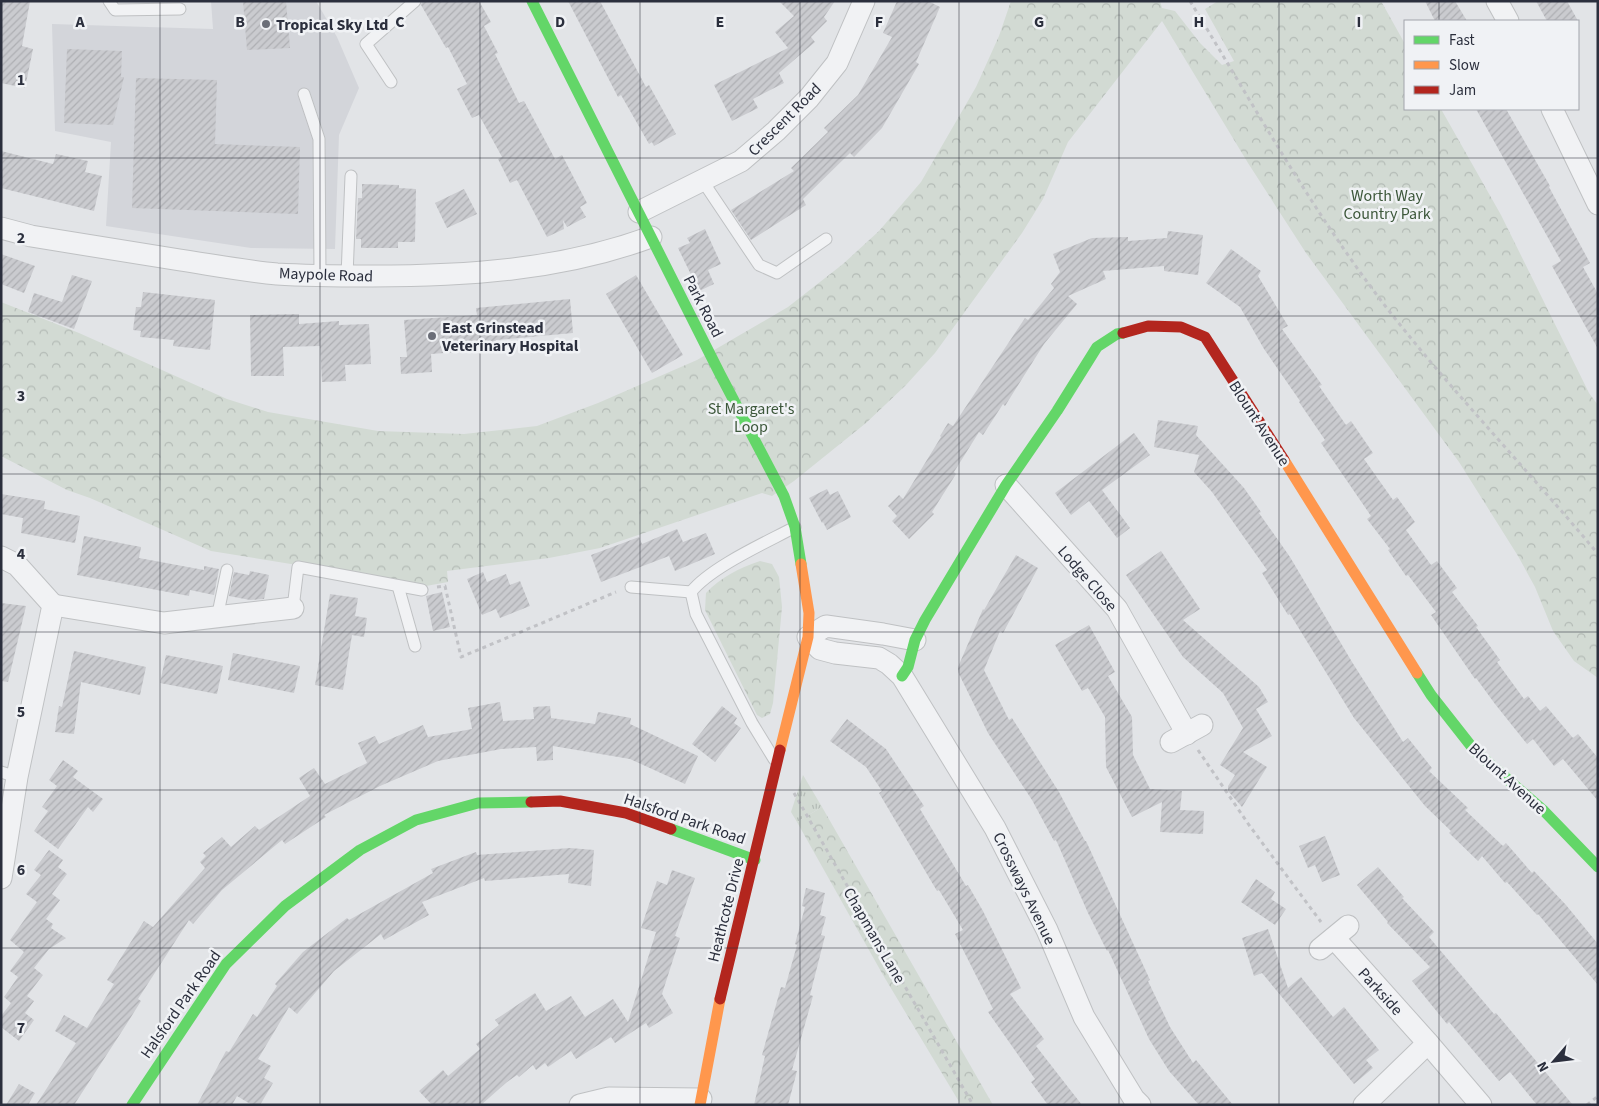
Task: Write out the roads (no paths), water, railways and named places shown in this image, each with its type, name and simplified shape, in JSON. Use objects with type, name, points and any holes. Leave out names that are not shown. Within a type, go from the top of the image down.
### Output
[{"type":"street","name":"Park Road","points":[[532,1],[720,374],[784,496],[795,527],[809,613],[808,637]]},
{"type":"street","name":"Crescent Road","points":[[639,212],[741,161],[776,130],[809,98],[836,62],[864,1]]},
{"type":"street","points":[[1497,1],[1507,20]]},
{"type":"street","points":[[1553,110],[1590,169],[1598,204]]},
{"type":"street","name":"Maypole Road","points":[[1,228],[31,236],[241,269],[278,274],[347,276],[448,275],[535,267],[621,248],[651,237]]},
{"type":"street","name":"Blount Avenue","points":[[902,676],[908,667],[915,640],[925,620],[1006,485],[1057,411],[1097,347],[1117,334],[1148,326],[1181,327],[1205,338],[1322,519],[1431,695],[1475,751],[1544,811],[1598,867]]},
{"type":"street","name":"Lodge Close","points":[[1006,485],[1117,609],[1187,734]]},
{"type":"street","points":[[1,557],[17,565],[53,605],[164,623],[293,608]]},
{"type":"street","points":[[1,878],[9,774],[53,605]]},
{"type":"street","points":[[902,676],[879,658],[835,653],[820,649],[808,637],[826,626],[915,640]]},
{"type":"street","name":"Heathcote Drive","points":[[701,1102],[724,980],[755,860],[808,637]]},
{"type":"street","name":"Crossways Avenue","points":[[902,676],[996,828],[1047,930],[1084,1016],[1134,1099],[1140,1105]]},
{"type":"street","name":"Halsford Park Road","points":[[132,1105],[226,964],[284,906],[360,850],[416,820],[478,803],[560,801],[626,813],[755,860]]},
{"type":"street","name":"Parkside","points":[[1334,938],[1481,1105]]},
{"type":"street","points":[[1364,1105],[1428,1043]]},
{"type":"street","points":[[580,1105],[609,1098],[701,1102]]},
{"type":"lane","points":[[109,1],[115,10],[180,9]]},
{"type":"lane","points":[[391,82],[366,44],[415,1]]},
{"type":"lane","points":[[304,94],[319,139],[320,275]]},
{"type":"lane","points":[[347,276],[351,176]]},
{"type":"lane","points":[[702,180],[759,265],[777,274],[826,239]]},
{"type":"lane","points":[[691,592],[698,584],[739,557],[795,527]]},
{"type":"lane","points":[[293,608],[298,567],[422,590]]},
{"type":"lane","points":[[217,618],[227,570]]},
{"type":"lane","points":[[398,586],[415,646]]},
{"type":"lane","points":[[631,586],[691,592]]},
{"type":"lane","points":[[691,592],[696,614],[752,723],[778,765]]},
{"type":"place","name":"Tropical Sky Ltd","points":[[266,24]]},
{"type":"place","name":"East Grinstead Veterinary Hospital","points":[[432,336]]},
{"type":"park label","name":"Worth Way Country Park","points":[[1387,204]]},
{"type":"park label","name":"St Margaret's Loop","points":[[751,417]]}]
